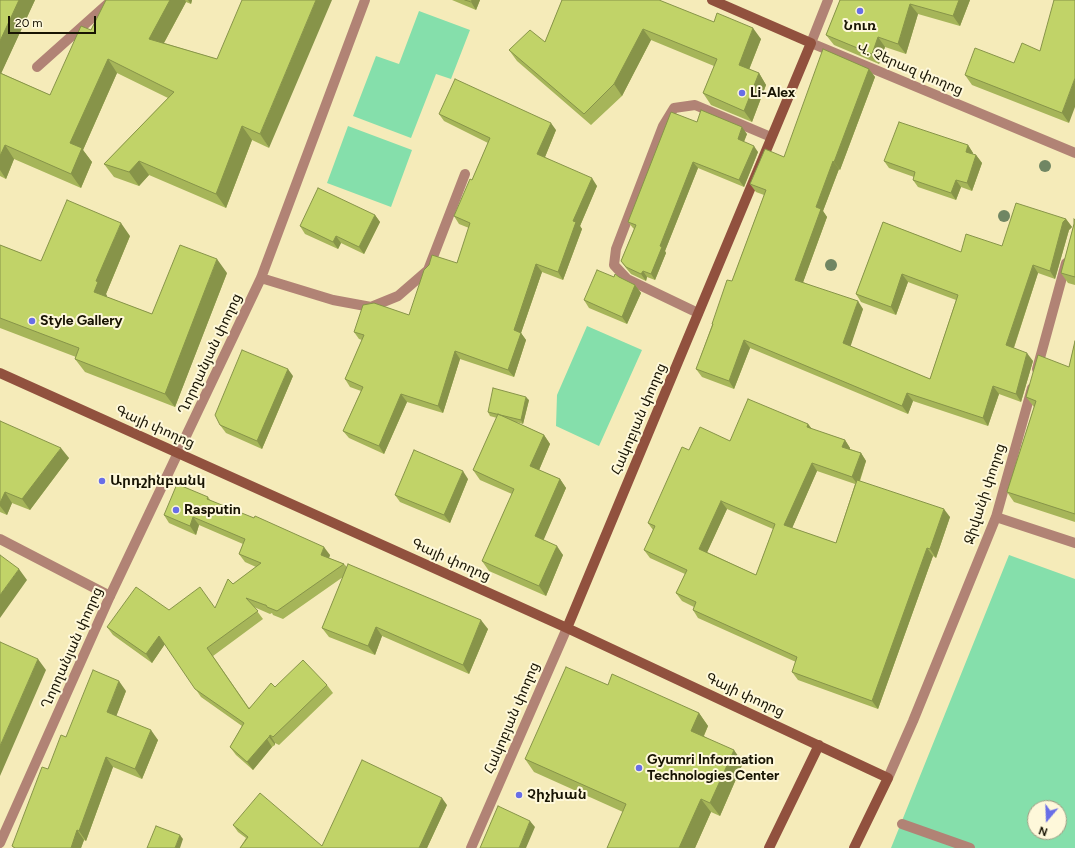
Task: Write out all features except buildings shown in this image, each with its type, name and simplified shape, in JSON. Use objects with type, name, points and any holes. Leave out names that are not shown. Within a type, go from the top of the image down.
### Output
[{"type":"main road","name":"Վ. Չերազ փողոց","points":[[712,0],[811,43]]},
{"type":"main road","name":"Հակոբյան փողոց","points":[[567,628],[811,43]]},
{"type":"main road","name":"Գայի փողոց","points":[[0,373],[567,628],[888,778]]},
{"type":"main road","points":[[769,848],[819,745]]},
{"type":"main road","points":[[854,848],[888,778]]},
{"type":"street","points":[[37,67],[112,0]]},
{"type":"street","name":"Ղորղանյան փողոց","points":[[0,844],[110,596],[261,278],[365,0]]},
{"type":"street","name":"Հակոբյան փողոց","points":[[811,43],[828,0]]},
{"type":"street","name":"Վ. Չերազ փողոց","points":[[811,43],[1075,153]]},
{"type":"street","points":[[698,313],[627,279],[614,265],[616,249],[663,126],[674,108],[695,105],[771,137]]},
{"type":"street","points":[[261,278],[333,300],[371,307],[398,296],[428,270],[466,174]]},
{"type":"street","name":"Ջիվանի փողոց","points":[[888,778],[913,721],[996,517],[1069,255]]},
{"type":"street","points":[[996,517],[1075,543]]},
{"type":"street","points":[[0,539],[110,596]]},
{"type":"street","name":"Հակոբյան փողոց","points":[[471,848],[567,628]]},
{"type":"street","points":[[902,824],[970,848]]},
{"type":"green space","points":[[419,11],[470,30],[451,79],[436,74],[411,138],[353,116],[376,56],[399,64]]},
{"type":"green space","points":[[348,126],[412,150],[391,207],[327,183]]},
{"type":"green space","points":[[587,326],[642,350],[599,446],[556,426],[557,395]]},
{"type":"green space","points":[[1009,555],[1075,579],[1075,848],[891,848]]},
{"type":"place","name":"Նուռ","points":[[860,11]]},
{"type":"place","name":"Li-Alex","points":[[742,93]]},
{"type":"place","name":"Style Gallery","points":[[32,321]]},
{"type":"place","name":"Արդշինբանկ","points":[[102,481]]},
{"type":"place","name":"Rasputin","points":[[176,510]]},
{"type":"place","name":"Gyumri Information Technologies Center","points":[[639,768]]},
{"type":"place","name":"Չիչխան","points":[[519,795]]}]
